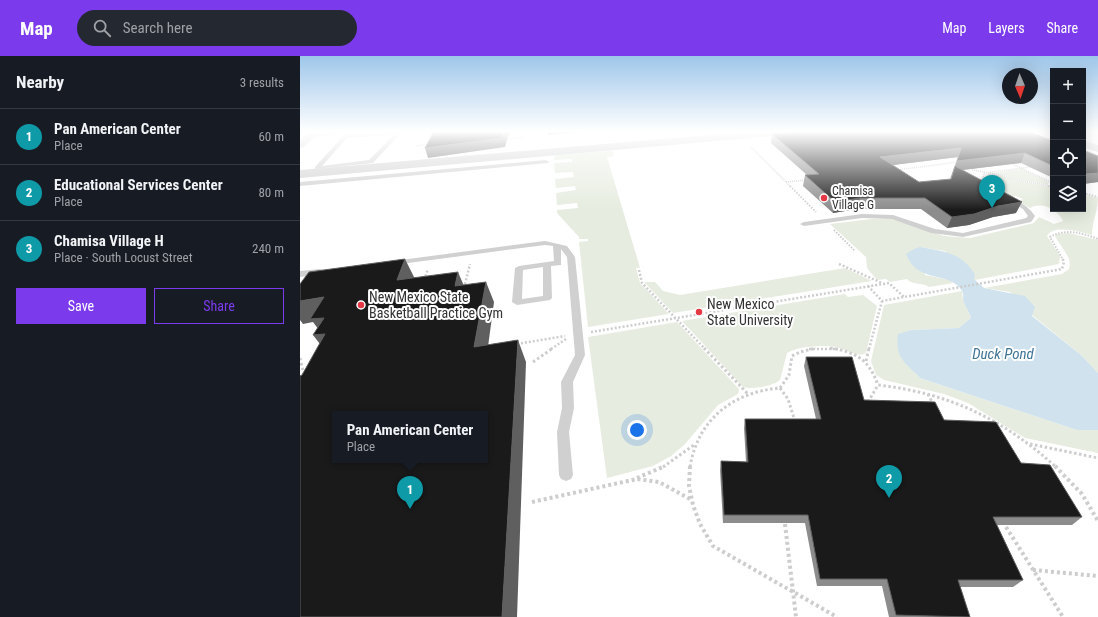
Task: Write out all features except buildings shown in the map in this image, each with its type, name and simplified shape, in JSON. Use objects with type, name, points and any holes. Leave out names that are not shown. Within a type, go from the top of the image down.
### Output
[{"type":"street","points":[[300,174],[494,157]]},
{"type":"lane","points":[[326,157],[316,168],[371,162],[376,157]]},
{"type":"lane","points":[[300,184],[546,162]]},
{"type":"lane","points":[[804,224],[862,216],[893,216],[934,231],[963,235],[1028,220],[1032,216],[1025,208],[1006,197]]},
{"type":"lane","points":[[382,264],[545,243],[568,249],[571,257],[580,355],[579,360],[571,372],[567,382],[568,408],[563,432],[566,475]]},
{"type":"lane","points":[[547,264],[547,298],[517,302],[519,268],[547,264],[558,263],[557,245]]},
{"type":"lane","points":[[300,274],[326,271]]},
{"type":"path","points":[[762,157],[855,251]]},
{"type":"path","points":[[897,174],[890,170],[962,162],[956,159]]},
{"type":"path","points":[[1009,162],[1050,182]]},
{"type":"path","points":[[974,180],[983,179],[984,173],[1030,167]]},
{"type":"path","points":[[972,170],[1050,186]]},
{"type":"path","points":[[786,182],[809,180]]},
{"type":"path","points":[[1086,194],[1098,196]]},
{"type":"path","points":[[882,301],[987,283],[1062,268],[1064,262],[1060,252],[1050,237],[1055,233],[1065,231],[1098,239]]},
{"type":"path","points":[[463,292],[471,260]]},
{"type":"path","points":[[839,264],[883,284]]},
{"type":"path","points":[[423,284],[429,265]]},
{"type":"path","points":[[639,270],[642,283],[748,394]]},
{"type":"path","points":[[512,345],[889,283],[904,297]]},
{"type":"path","points":[[868,286],[882,301]]},
{"type":"path","points":[[866,361],[882,301]]},
{"type":"path","points":[[533,362],[551,348]]},
{"type":"path","points":[[780,388],[789,375],[792,356],[799,351],[838,349],[866,361],[878,385]]},
{"type":"path","points":[[300,358],[306,381]]},
{"type":"path","points":[[878,385],[893,386],[946,398],[970,408],[1030,444],[1080,490],[1098,521]]},
{"type":"path","points":[[870,406],[867,401],[878,385]]},
{"type":"path","points":[[532,502],[637,478],[656,471],[678,459],[695,444],[713,419],[730,403],[748,394],[766,389],[780,388]]},
{"type":"path","points":[[780,388],[788,399],[794,418]]},
{"type":"path","points":[[928,394],[934,406]]},
{"type":"path","points":[[695,444],[689,465],[690,499],[702,529],[713,546],[837,617]]},
{"type":"path","points":[[1030,444],[1098,458]]},
{"type":"path","points":[[637,478],[659,482],[690,499]]},
{"type":"path","points":[[785,524],[796,617]]},
{"type":"path","points":[[1006,527],[1063,617]]},
{"type":"path","points":[[1032,570],[1098,576]]},
{"type":"shaded area","points":[[554,157],[607,157],[640,268],[636,268],[640,283],[669,314],[588,327],[579,242],[588,241],[588,239],[579,239],[579,237],[557,213],[557,210],[578,208],[577,203],[557,205],[556,193],[576,190],[575,186],[556,188],[555,179],[574,177],[573,172],[555,173],[554,163],[572,162],[572,159],[554,160]]},
{"type":"shaded area","points":[[1022,169],[1049,182],[1048,185],[993,173]]},
{"type":"shaded area","points":[[988,173],[1050,187],[1050,208],[1045,206],[1035,206],[1030,208],[1018,201],[1023,199],[1016,196],[1011,197],[982,181],[986,180]]},
{"type":"shaded area","points":[[1086,195],[1098,198],[1092,235],[1068,230],[1055,230],[1050,232],[1047,236],[1060,256],[1059,264],[975,280],[945,251],[920,247],[925,275],[950,280],[953,283],[929,287],[907,279],[890,282],[886,279],[877,280],[867,268],[866,257],[830,224],[872,219],[892,219],[944,236],[970,238],[1034,223],[1039,217],[1054,224],[1063,221],[1057,212],[1086,212]]},
{"type":"shaded area","points":[[1069,233],[1098,240],[1098,373],[1081,355],[1032,315],[1010,292],[984,288],[1062,274],[1069,269],[1070,265],[1068,256],[1055,236],[1058,234]]},
{"type":"shaded area","points":[[845,268],[872,281],[673,313],[644,282],[655,282],[663,291],[680,295]]},
{"type":"shaded area","points":[[962,291],[963,300],[971,318],[959,328],[912,330],[901,358],[920,378],[1077,430],[1098,430],[1098,453],[1025,438],[968,403],[944,394],[884,380],[876,375],[871,361],[884,305]]},
{"type":"shaded area","points":[[845,294],[848,297],[863,295],[877,306],[866,353],[851,353],[836,347],[804,347],[787,353],[780,380],[762,387],[743,387],[682,321]]},
{"type":"shaded area","points":[[677,322],[739,389],[738,394],[718,405],[685,444],[671,456],[653,466],[607,478],[588,337]]},
{"type":"water","name":"Duck Pond","points":[[920,247],[952,254],[965,262],[975,275],[974,279],[984,288],[1025,296],[1035,307],[1032,316],[1081,355],[1098,373],[1098,430],[1077,430],[920,378],[905,363],[899,354],[897,342],[898,334],[912,330],[959,328],[971,318],[963,300],[963,292],[957,285],[950,281],[926,274],[911,264],[906,254]]},
{"type":"place","name":"Chamisa Village G","points":[[824,198]]},
{"type":"place","name":"Chamisa Village H","points":[[992,208]]},
{"type":"place","name":"New Mexico State Basketball Practice Gym","points":[[361,305]]},
{"type":"place","name":"New Mexico State University","points":[[699,312]]},
{"type":"place","name":"Educational Services Center","points":[[889,498]]},
{"type":"place","name":"Pan American Center","points":[[410,509]]}]
